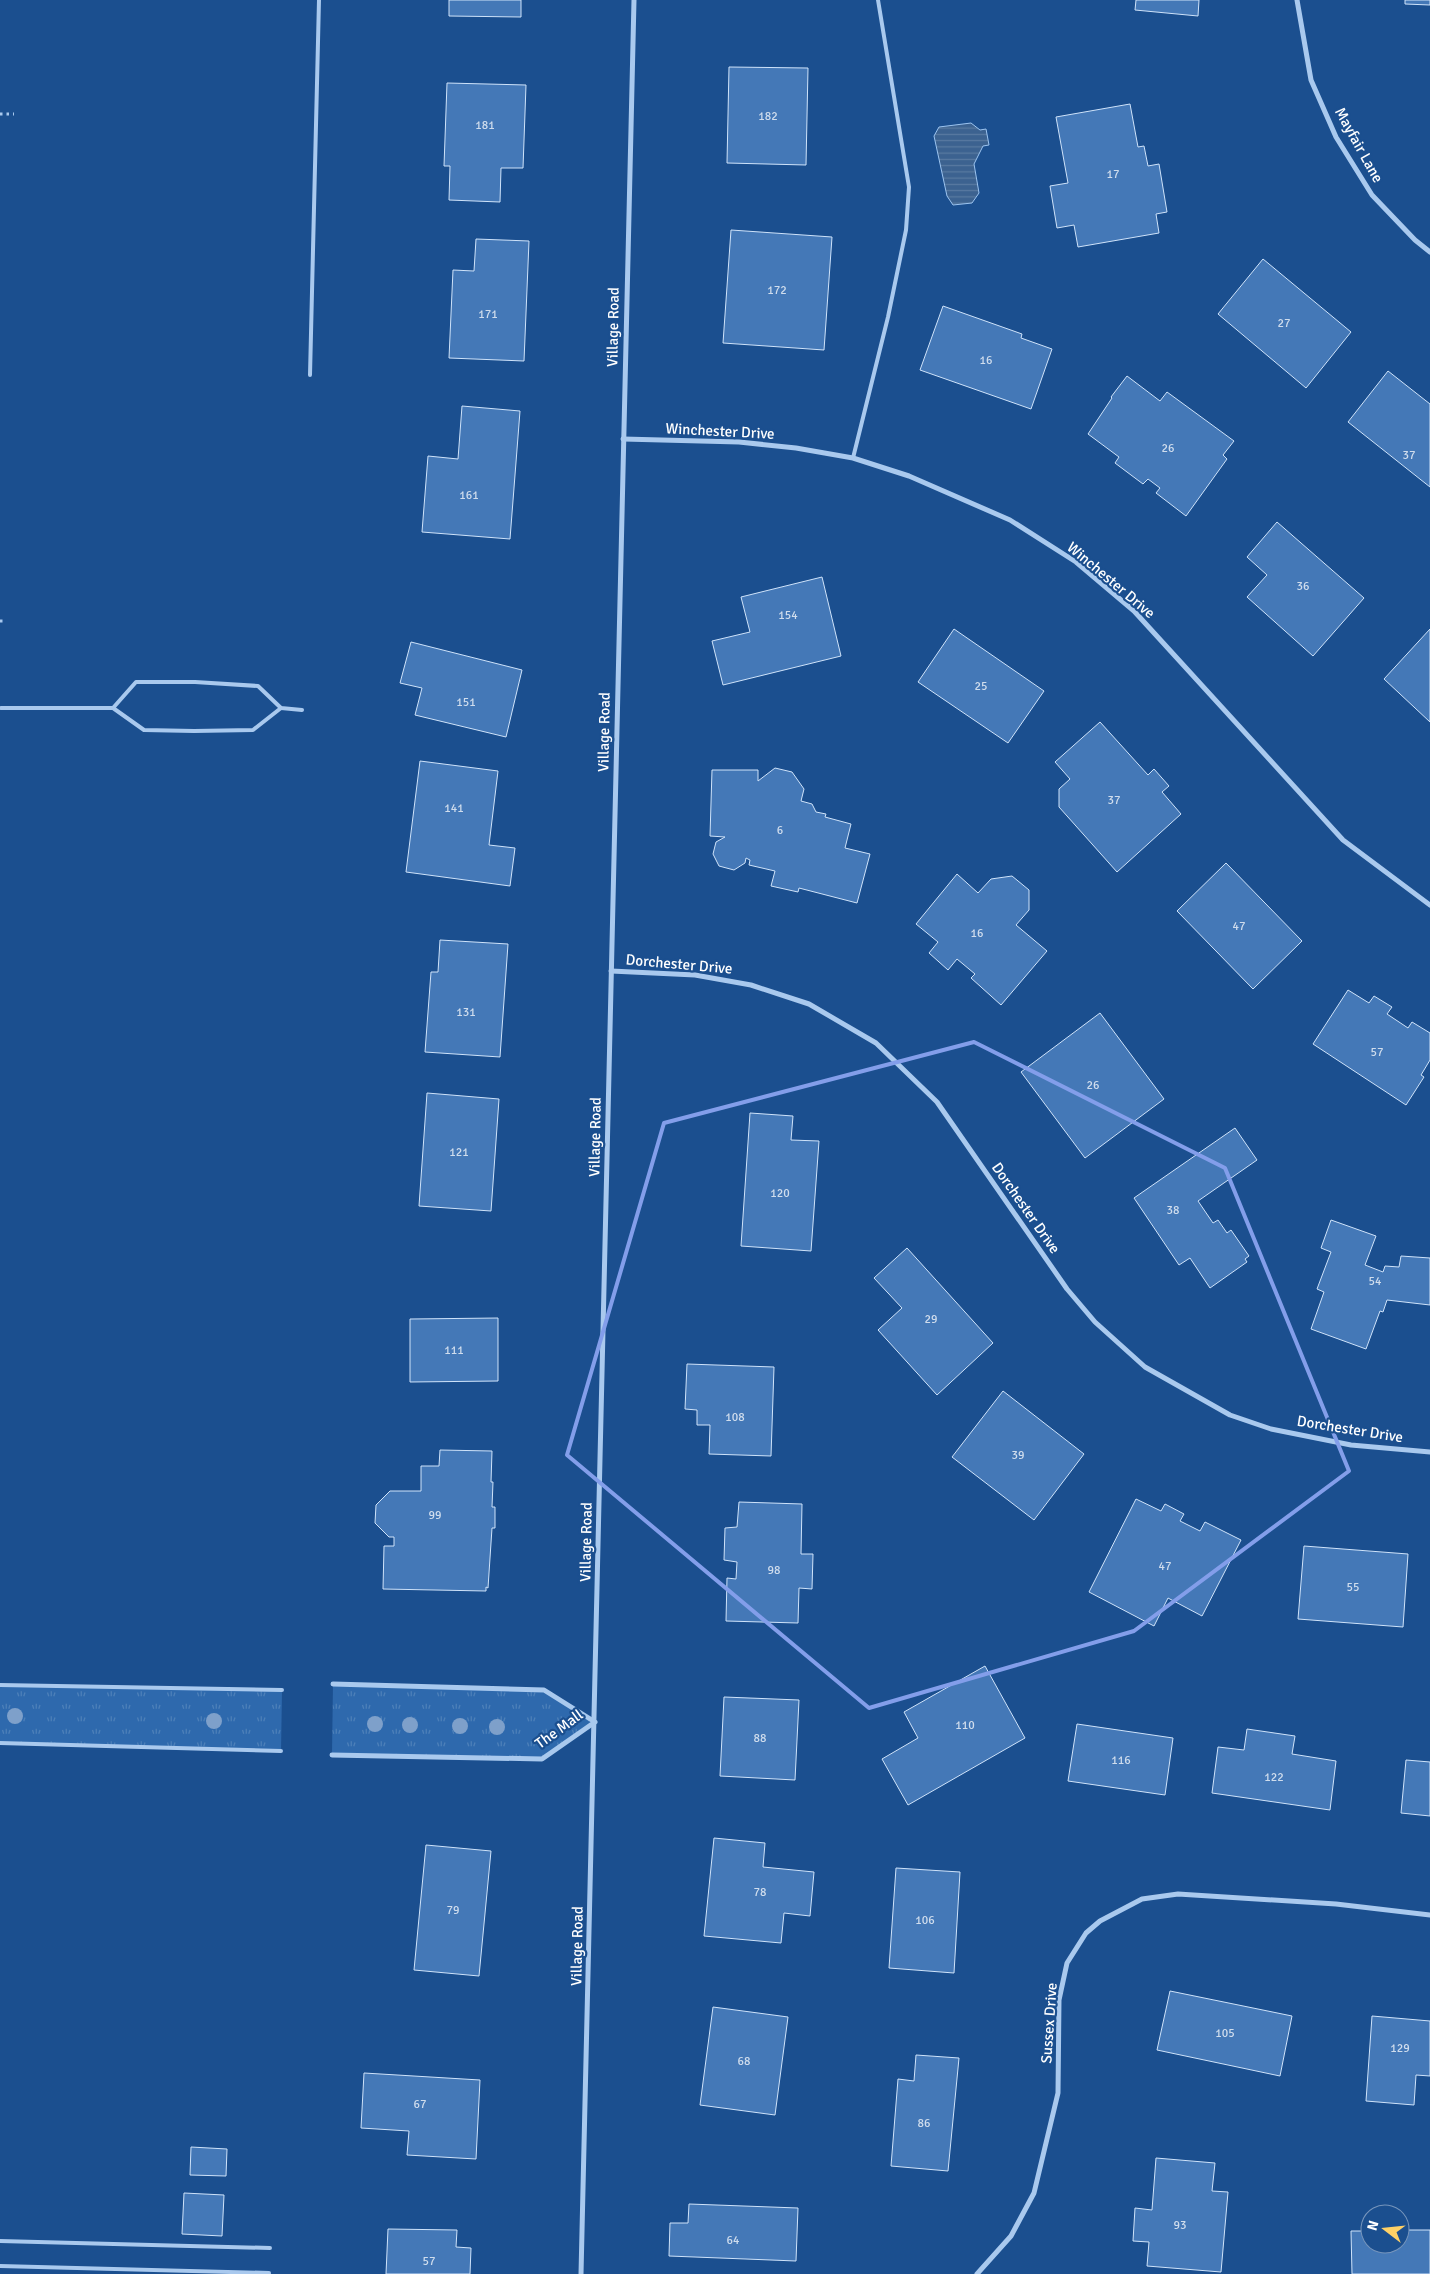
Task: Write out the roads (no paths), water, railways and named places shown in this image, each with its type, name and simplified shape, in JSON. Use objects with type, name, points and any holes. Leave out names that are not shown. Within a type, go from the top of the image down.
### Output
[{"type":"street","name":"Village Road","points":[[581,2274],[634,0]]},
{"type":"street","name":"Mayfair Lane","points":[[1297,0],[1312,80],[1336,137],[1372,195],[1415,240],[1430,252]]},
{"type":"street","name":"Winchester Drive","points":[[623,439],[739,442],[796,448],[853,458],[909,476],[1010,520],[1076,562],[1134,611],[1343,840],[1430,905]]},
{"type":"street","name":"Dorchester Drive","points":[[611,971],[695,975],[751,984],[809,1004],[876,1043],[937,1102],[1066,1289],[1095,1322],[1146,1367],[1230,1415],[1271,1429],[1351,1445],[1430,1452]]},
{"type":"street","name":"The Mall","points":[[332,1755],[542,1758],[595,1722],[544,1690],[333,1684]]},
{"type":"street","name":"Sussex Drive","points":[[977,2274],[1010,2236],[1034,2192],[1058,2093],[1059,2000],[1067,1963],[1086,1933],[1100,1921],[1142,1899],[1178,1894],[1336,1904],[1430,1915]]},
{"type":"lane","points":[[310,375],[319,0]]},
{"type":"lane","points":[[853,458],[888,317],[906,230],[909,187],[878,0]]},
{"type":"lane","points":[[113,708],[136,682],[185,682],[258,686],[281,708],[302,710]]},
{"type":"lane","points":[[1,708],[113,708],[144,730],[194,731],[253,730],[281,708]]},
{"type":"lane","points":[[0,1685],[282,1690]]},
{"type":"lane","points":[[0,1743],[281,1750]]},
{"type":"lane","points":[[0,2241],[270,2248]]},
{"type":"lane","points":[[0,2266],[269,2273]]}]
